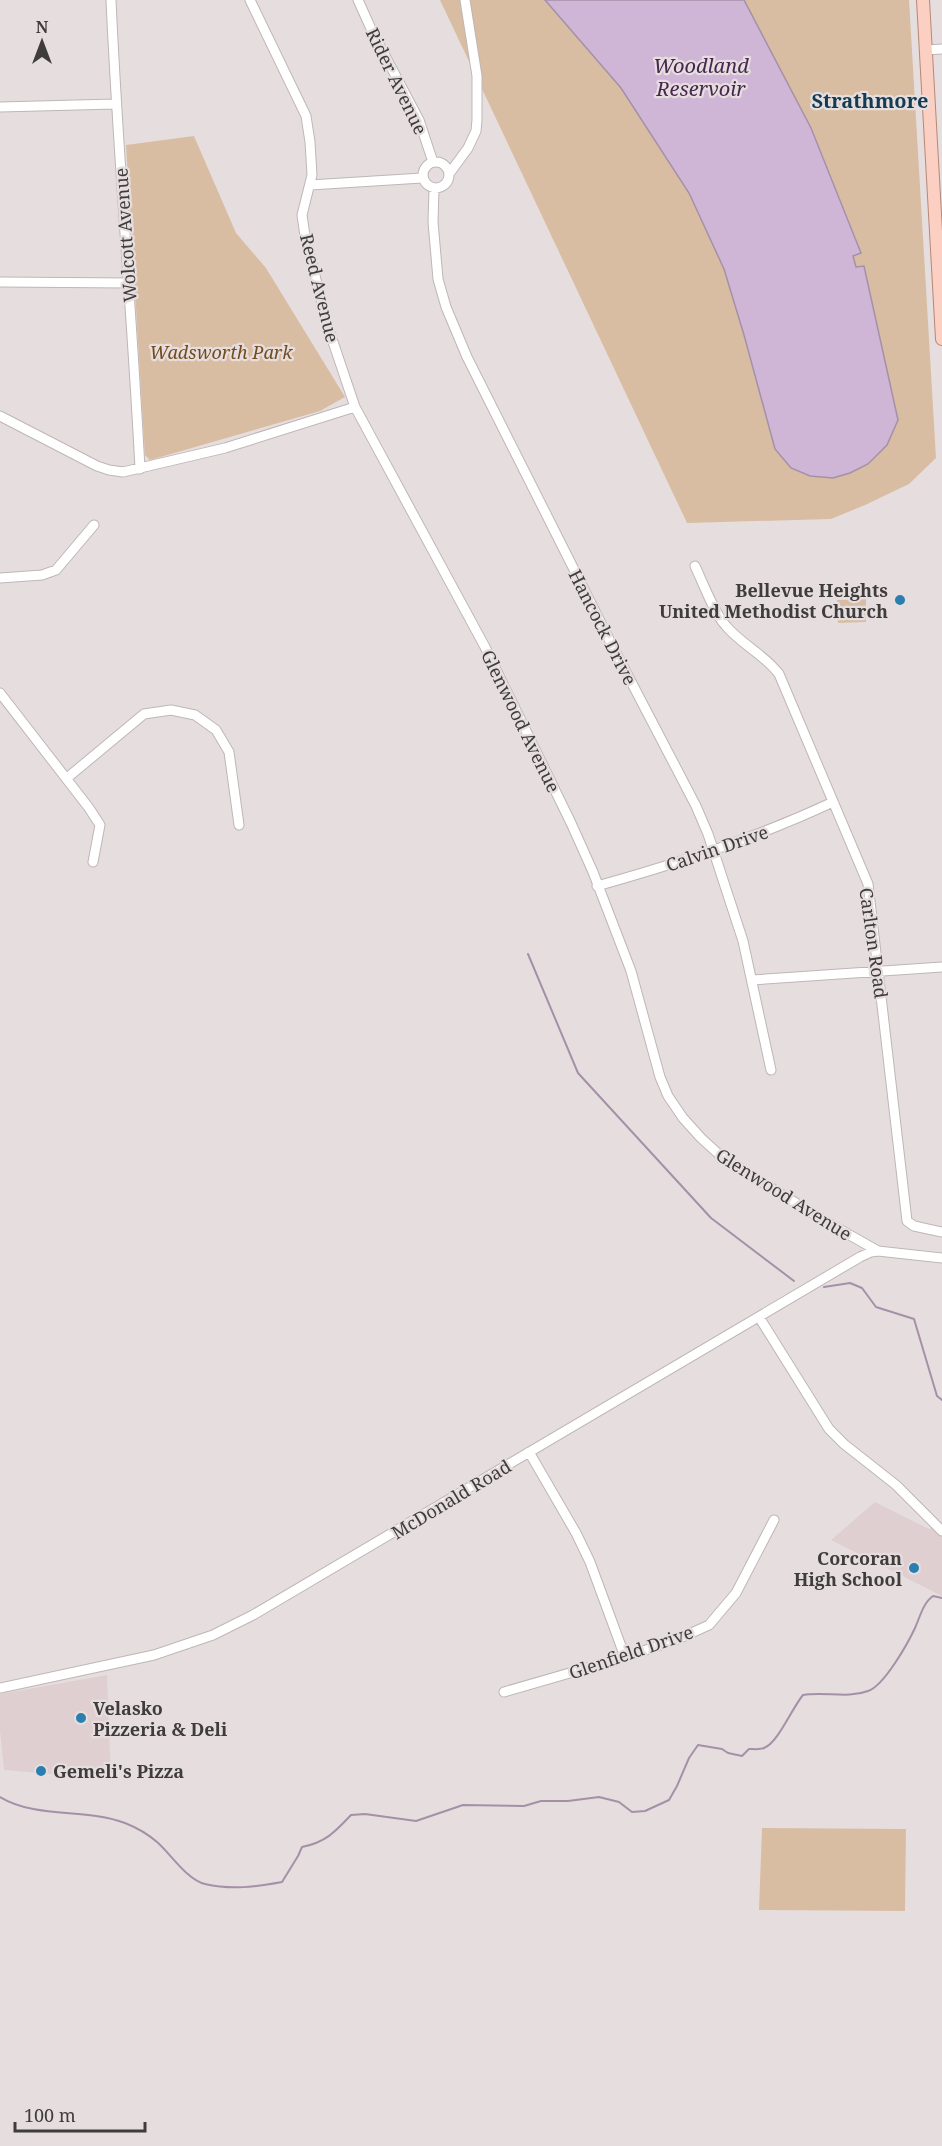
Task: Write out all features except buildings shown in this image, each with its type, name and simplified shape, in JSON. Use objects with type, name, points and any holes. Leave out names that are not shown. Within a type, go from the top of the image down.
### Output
[{"type":"main road","points":[[923,0],[942,339]]},
{"type":"street","name":"Wolcott Avenue","points":[[111,0],[140,469]]},
{"type":"street","name":"Reed Avenue","points":[[250,0],[306,116],[312,175],[302,215],[305,236],[328,327],[355,407]]},
{"type":"street","name":"Rider Avenue","points":[[358,0],[419,120],[433,162]]},
{"type":"street","points":[[449,174],[445,166],[433,162],[426,166],[422,178],[426,185],[434,189],[445,185],[449,174],[468,148],[476,131],[476,66],[465,0]]},
{"type":"street","points":[[926,50],[942,49]]},
{"type":"street","points":[[0,107],[116,104]]},
{"type":"street","points":[[310,185],[422,178]]},
{"type":"street","name":"Hancock Drive","points":[[434,189],[433,222],[438,279],[450,317],[467,357],[571,564],[696,806],[714,851],[743,941],[771,1070]]},
{"type":"street","points":[[0,282],[129,283]]},
{"type":"street","points":[[0,416],[97,466],[123,472],[225,448],[355,407]]},
{"type":"street","name":"Glenwood Avenue","points":[[355,407],[485,647],[571,823],[631,971],[660,1077],[668,1096],[683,1118],[723,1158],[878,1251],[942,1258]]},
{"type":"street","points":[[0,578],[42,575],[56,570],[94,525]]},
{"type":"street","name":"Carlton Road","points":[[695,566],[723,624],[739,640],[773,666],[778,674],[868,884],[907,1221],[914,1226],[942,1232]]},
{"type":"street","points":[[0,693],[67,778],[100,825],[93,862]]},
{"type":"street","points":[[67,778],[144,714],[171,710],[195,715],[216,730],[229,752],[239,825]]},
{"type":"street","name":"Calvin Drive","points":[[597,886],[714,851],[799,818],[833,802]]},
{"type":"street","points":[[752,980],[942,967]]},
{"type":"street","name":"McDonald Road","points":[[0,1688],[154,1655],[213,1635],[253,1615],[860,1257],[878,1251]]},
{"type":"street","points":[[759,1317],[829,1429],[844,1444],[896,1485],[942,1531]]},
{"type":"street","points":[[529,1452],[580,1542],[625,1657]]},
{"type":"street","name":"Glenfield Drive","points":[[504,1692],[625,1657],[676,1640],[709,1625],[736,1593],[774,1520]]},
{"type":"shaded area","name":"Corcoran High School","points":[[875,1502],[929,1529],[942,1522],[942,1596],[831,1540]]},
{"type":"shaded area","points":[[107,1675],[111,1779],[4,1770],[0,1731],[0,1694]]},
{"type":"green space","points":[[440,0],[909,0],[936,458],[909,484],[831,519],[687,523]]},
{"type":"green space","name":"Wadsworth Park","points":[[194,136],[236,233],[266,268],[345,397],[320,411],[150,460],[145,455],[126,145]]},
{"type":"green space","points":[[866,599],[866,622],[838,623],[837,600]]},
{"type":"green space","points":[[762,1828],[906,1829],[905,1911],[759,1910]]},
{"type":"water","name":"Woodland Reservoir","points":[[545,0],[744,0],[811,128],[861,253],[853,256],[856,267],[864,266],[898,420],[887,445],[868,464],[833,478],[810,476],[791,468],[775,449],[724,269],[689,193],[621,88]]},
{"type":"waterway","points":[[528,954],[578,1073],[711,1218],[794,1281]]},
{"type":"waterway","points":[[824,1287],[850,1283],[862,1288],[876,1307],[914,1319],[937,1396],[942,1400]]},
{"type":"waterway","points":[[0,1797],[30,1808],[110,1818],[125,1823],[154,1839],[185,1872],[198,1881],[215,1886],[234,1887],[282,1882],[302,1847],[330,1835],[351,1815],[365,1814],[416,1821],[463,1805],[524,1806],[541,1801],[568,1801],[599,1797],[619,1802],[632,1812],[645,1811],[669,1800],[689,1758],[698,1745],[722,1749],[742,1756],[749,1749],[761,1749],[769,1745],[803,1695],[852,1694],[868,1691],[874,1687],[888,1673],[901,1653],[927,1602],[933,1596],[942,1598]]},
{"type":"place","name":"Bellevue Heights United Methodist Church","points":[[900,600]]},
{"type":"place","name":"Corcoran High School","points":[[914,1568]]},
{"type":"place","name":"Velasko Pizzeria & Deli","points":[[81,1718]]},
{"type":"place","name":"Gemeli's Pizza","points":[[41,1771]]},
{"type":"district","name":"Strathmore","points":[[870,100]]}]
